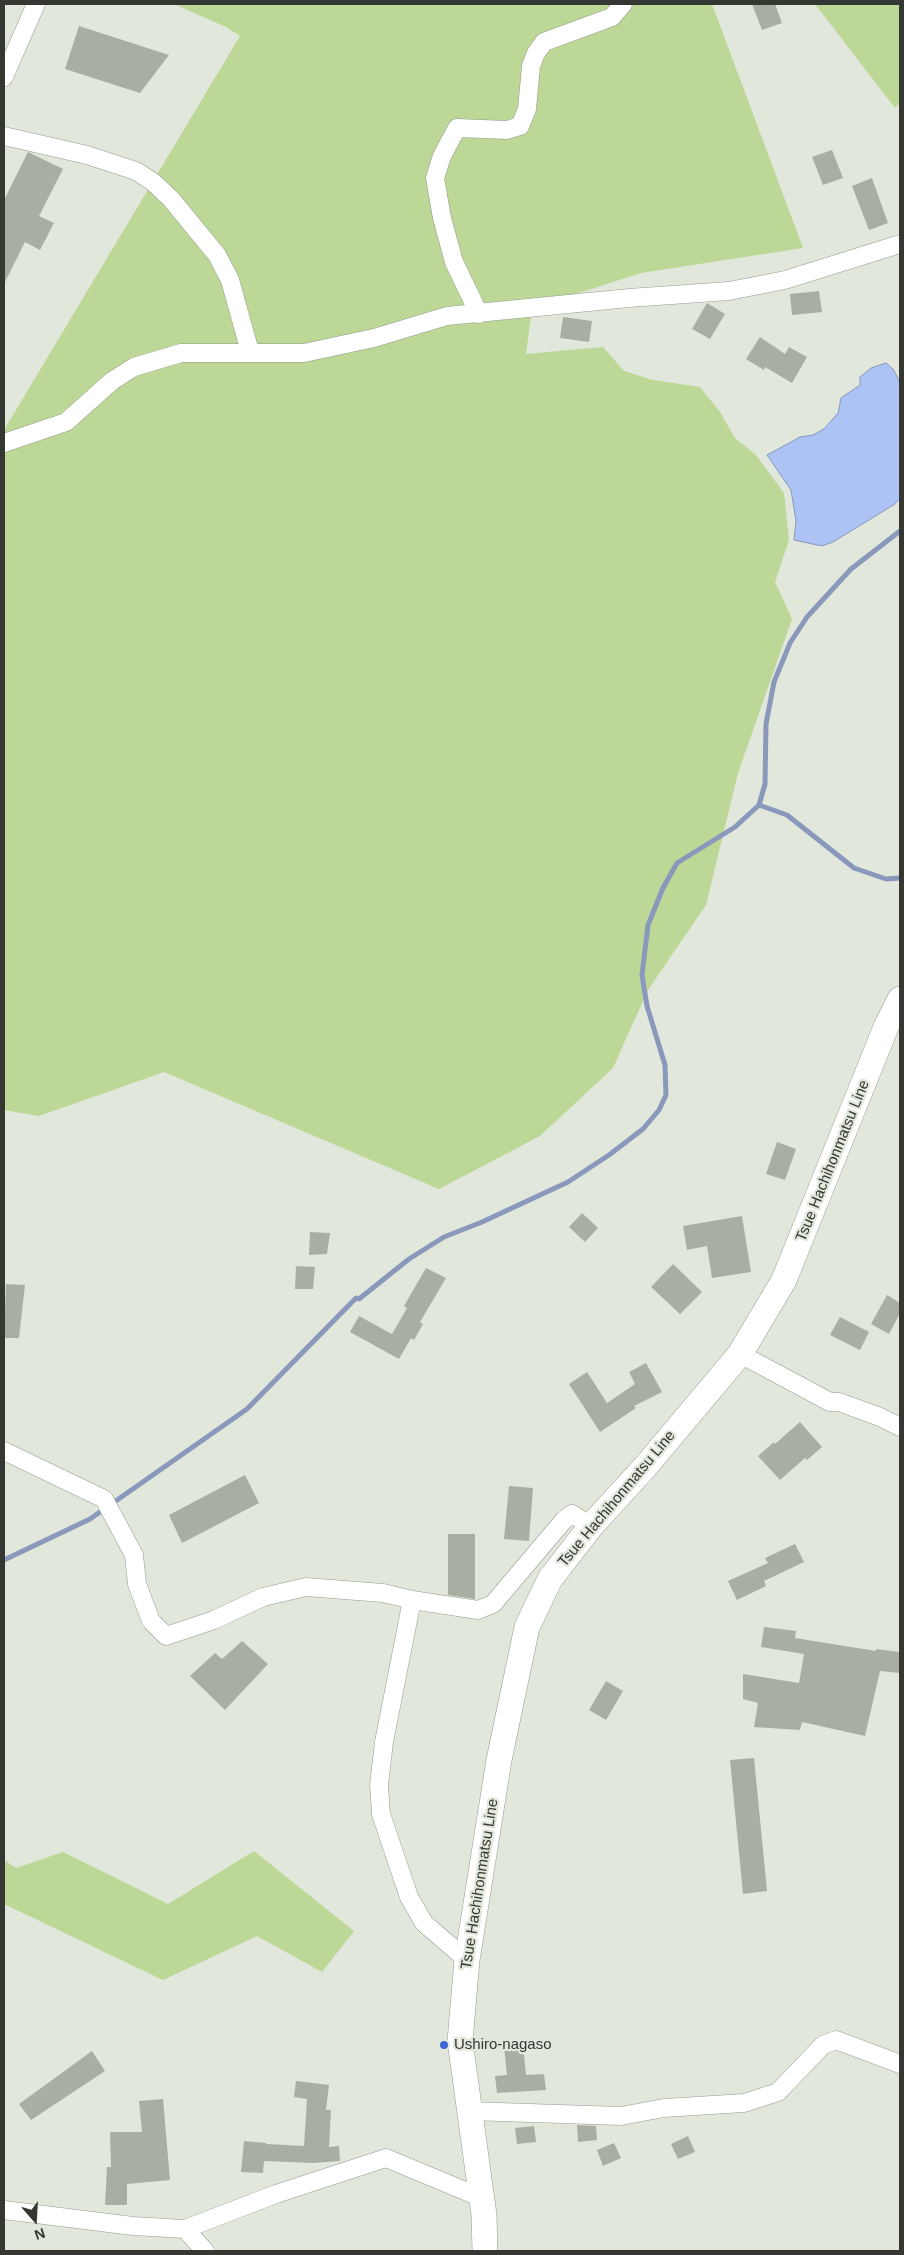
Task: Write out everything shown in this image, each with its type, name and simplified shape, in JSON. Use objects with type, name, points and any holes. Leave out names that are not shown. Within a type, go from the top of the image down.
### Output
[{"type":"main road","name":"Tsue Hachihonmatsu Line","points":[[485,2251],[482,2198],[460,2041],[467,1960],[499,1760],[527,1627],[550,1579],[591,1526],[645,1467],[740,1354],[784,1280],[886,1027],[900,999]]},
{"type":"street","points":[[4,77],[36,4]]},
{"type":"street","points":[[479,314],[454,262],[442,218],[435,178],[442,156],[457,128],[507,130],[520,126],[527,109],[531,66],[536,53],[544,42],[612,17],[622,4]]},
{"type":"street","points":[[4,136],[87,156],[136,171],[153,182],[218,255],[230,280],[250,352]]},
{"type":"street","points":[[4,443],[66,422],[112,381],[134,367],[181,352],[304,353],[374,338],[447,316],[629,298],[729,291],[785,280],[900,244]]},
{"type":"street","points":[[740,1354],[830,1402],[847,1405],[900,1427]]},
{"type":"street","points":[[4,1451],[104,1500],[134,1554],[137,1584],[151,1621],[166,1636],[214,1620],[264,1597],[306,1586],[383,1593],[412,1600],[478,1610],[492,1604],[564,1520],[572,1514],[591,1526]]},
{"type":"street","points":[[4,1468],[22,1461]]},
{"type":"street","points":[[412,1600],[384,1742],[379,1785],[381,1814],[410,1897],[424,1923],[467,1960]]},
{"type":"street","points":[[469,2111],[621,2116],[664,2108],[744,2103],[778,2092],[822,2045],[836,2040],[900,2064]]},
{"type":"street","points":[[4,2210],[133,2226],[185,2228],[276,2194],[386,2158],[482,2198]]},
{"type":"street","points":[[185,2228],[205,2251]]},
{"type":"green space","points":[[174,4],[712,4],[803,248],[641,273],[532,308],[526,354],[603,347],[624,371],[653,380],[700,387],[720,412],[735,438],[756,455],[784,493],[789,540],[775,582],[792,619],[738,773],[706,905],[648,990],[613,1068],[540,1136],[439,1189],[164,1072],[39,1116],[4,1110],[4,430],[240,36],[226,27]]},
{"type":"green space","points":[[815,4],[900,4],[900,102],[895,108]]},
{"type":"green space","points":[[254,1851],[354,1931],[322,1972],[257,1936],[163,1980],[4,1904],[4,1860],[16,1868],[63,1852],[168,1904]]},
{"type":"water","points":[[886,363],[893,369],[900,382],[900,498],[895,504],[833,542],[822,546],[794,540],[796,521],[791,490],[767,455],[800,437],[813,435],[824,429],[838,413],[841,398],[860,385],[860,377],[871,368]]},
{"type":"building","points":[[752,4],[775,4],[782,23],[762,30]]},
{"type":"building","points":[[79,26],[169,55],[140,93],[65,69]]},
{"type":"building","points":[[832,150],[843,178],[823,185],[812,157]]},
{"type":"building","points":[[28,152],[63,169],[39,216],[54,223],[40,250],[25,242],[4,284],[4,200]]},
{"type":"building","points":[[872,178],[888,223],[869,230],[852,186]]},
{"type":"building","points":[[819,291],[822,312],[792,315],[790,294]]},
{"type":"building","points":[[707,303],[725,314],[710,339],[692,329]]},
{"type":"building","points":[[563,317],[592,321],[589,342],[560,338]]},
{"type":"building","points":[[760,337],[785,354],[789,347],[807,357],[792,383],[765,367],[764,370],[746,359]]},
{"type":"building","points":[[777,1142],[796,1149],[785,1180],[766,1174]]},
{"type":"building","points":[[582,1213],[598,1228],[585,1242],[569,1227]]},
{"type":"building","points":[[742,1216],[751,1272],[712,1278],[707,1246],[687,1250],[683,1226]]},
{"type":"building","points":[[310,1232],[330,1233],[327,1254],[309,1255]]},
{"type":"building","points":[[673,1264],[702,1292],[680,1314],[651,1287]]},
{"type":"building","points":[[296,1266],[315,1267],[313,1289],[295,1289]]},
{"type":"building","points":[[426,1268],[446,1278],[420,1322],[423,1324],[414,1340],[411,1338],[399,1359],[350,1332],[359,1316],[392,1334],[407,1308],[404,1306]]},
{"type":"building","points":[[6,1284],[25,1285],[19,1338],[4,1338]]},
{"type":"building","points":[[887,1295],[900,1303],[900,1313],[889,1334],[871,1324]]},
{"type":"building","points":[[840,1317],[869,1332],[860,1350],[830,1335]]},
{"type":"building","points":[[646,1363],[662,1392],[634,1406],[636,1408],[600,1432],[569,1384],[587,1372],[607,1403],[635,1384],[629,1372]]},
{"type":"building","points":[[800,1422],[822,1447],[807,1460],[805,1458],[780,1480],[758,1456]]},
{"type":"building","points":[[245,1475],[259,1503],[182,1543],[169,1515]]},
{"type":"building","points":[[509,1486],[533,1488],[529,1541],[504,1539]]},
{"type":"building","points":[[448,1534],[475,1534],[475,1599],[448,1595]]},
{"type":"building","points":[[795,1544],[804,1562],[764,1581],[766,1586],[737,1600],[728,1581],[768,1563],[765,1558]]},
{"type":"building","points":[[764,1627],[796,1631],[795,1638],[876,1651],[876,1649],[900,1652],[900,1673],[880,1671],[865,1736],[802,1722],[800,1730],[754,1727],[758,1703],[743,1699],[743,1674],[799,1683],[804,1654],[761,1647]]},
{"type":"building","points":[[242,1641],[268,1664],[225,1710],[190,1676],[215,1653],[222,1659]]},
{"type":"building","points":[[606,1681],[623,1691],[606,1720],[589,1710]]},
{"type":"building","points":[[754,1758],[767,1891],[743,1894],[730,1760]]},
{"type":"building","points":[[523,2045],[526,2075],[544,2074],[546,2090],[497,2093],[495,2076],[507,2075],[504,2047]]},
{"type":"building","points":[[92,2051],[105,2071],[31,2120],[19,2104]]},
{"type":"building","points":[[296,2081],[329,2085],[326,2110],[331,2110],[329,2147],[339,2146],[340,2161],[313,2163],[264,2161],[263,2173],[241,2172],[244,2141],[304,2146],[307,2099],[294,2097]]},
{"type":"building","points":[[163,2099],[170,2180],[127,2184],[127,2205],[105,2205],[107,2167],[111,2167],[110,2132],[142,2132],[139,2101]]},
{"type":"building","points":[[577,2125],[596,2126],[597,2140],[578,2142]]},
{"type":"building","points":[[534,2126],[536,2142],[517,2144],[515,2128]]},
{"type":"building","points":[[688,2136],[695,2152],[678,2159],[671,2144]]},
{"type":"building","points":[[614,2143],[621,2158],[603,2166],[597,2150]]},
{"type":"waterway","points":[[4,1560],[90,1519],[247,1409],[356,1298],[359,1299],[409,1259],[444,1237],[482,1222],[568,1182],[609,1155],[643,1129],[659,1110],[666,1095],[665,1065],[647,1006],[642,975],[648,925],[663,888],[677,863],[735,827],[759,805],[765,784],[766,724],[774,682],[790,643],[807,617],[851,569],[900,531]]},
{"type":"waterway","points":[[759,805],[787,815],[854,868],[886,879],[900,878]]},
{"type":"place","name":"Ushiro-nagaso","points":[[444,2045]]}]
